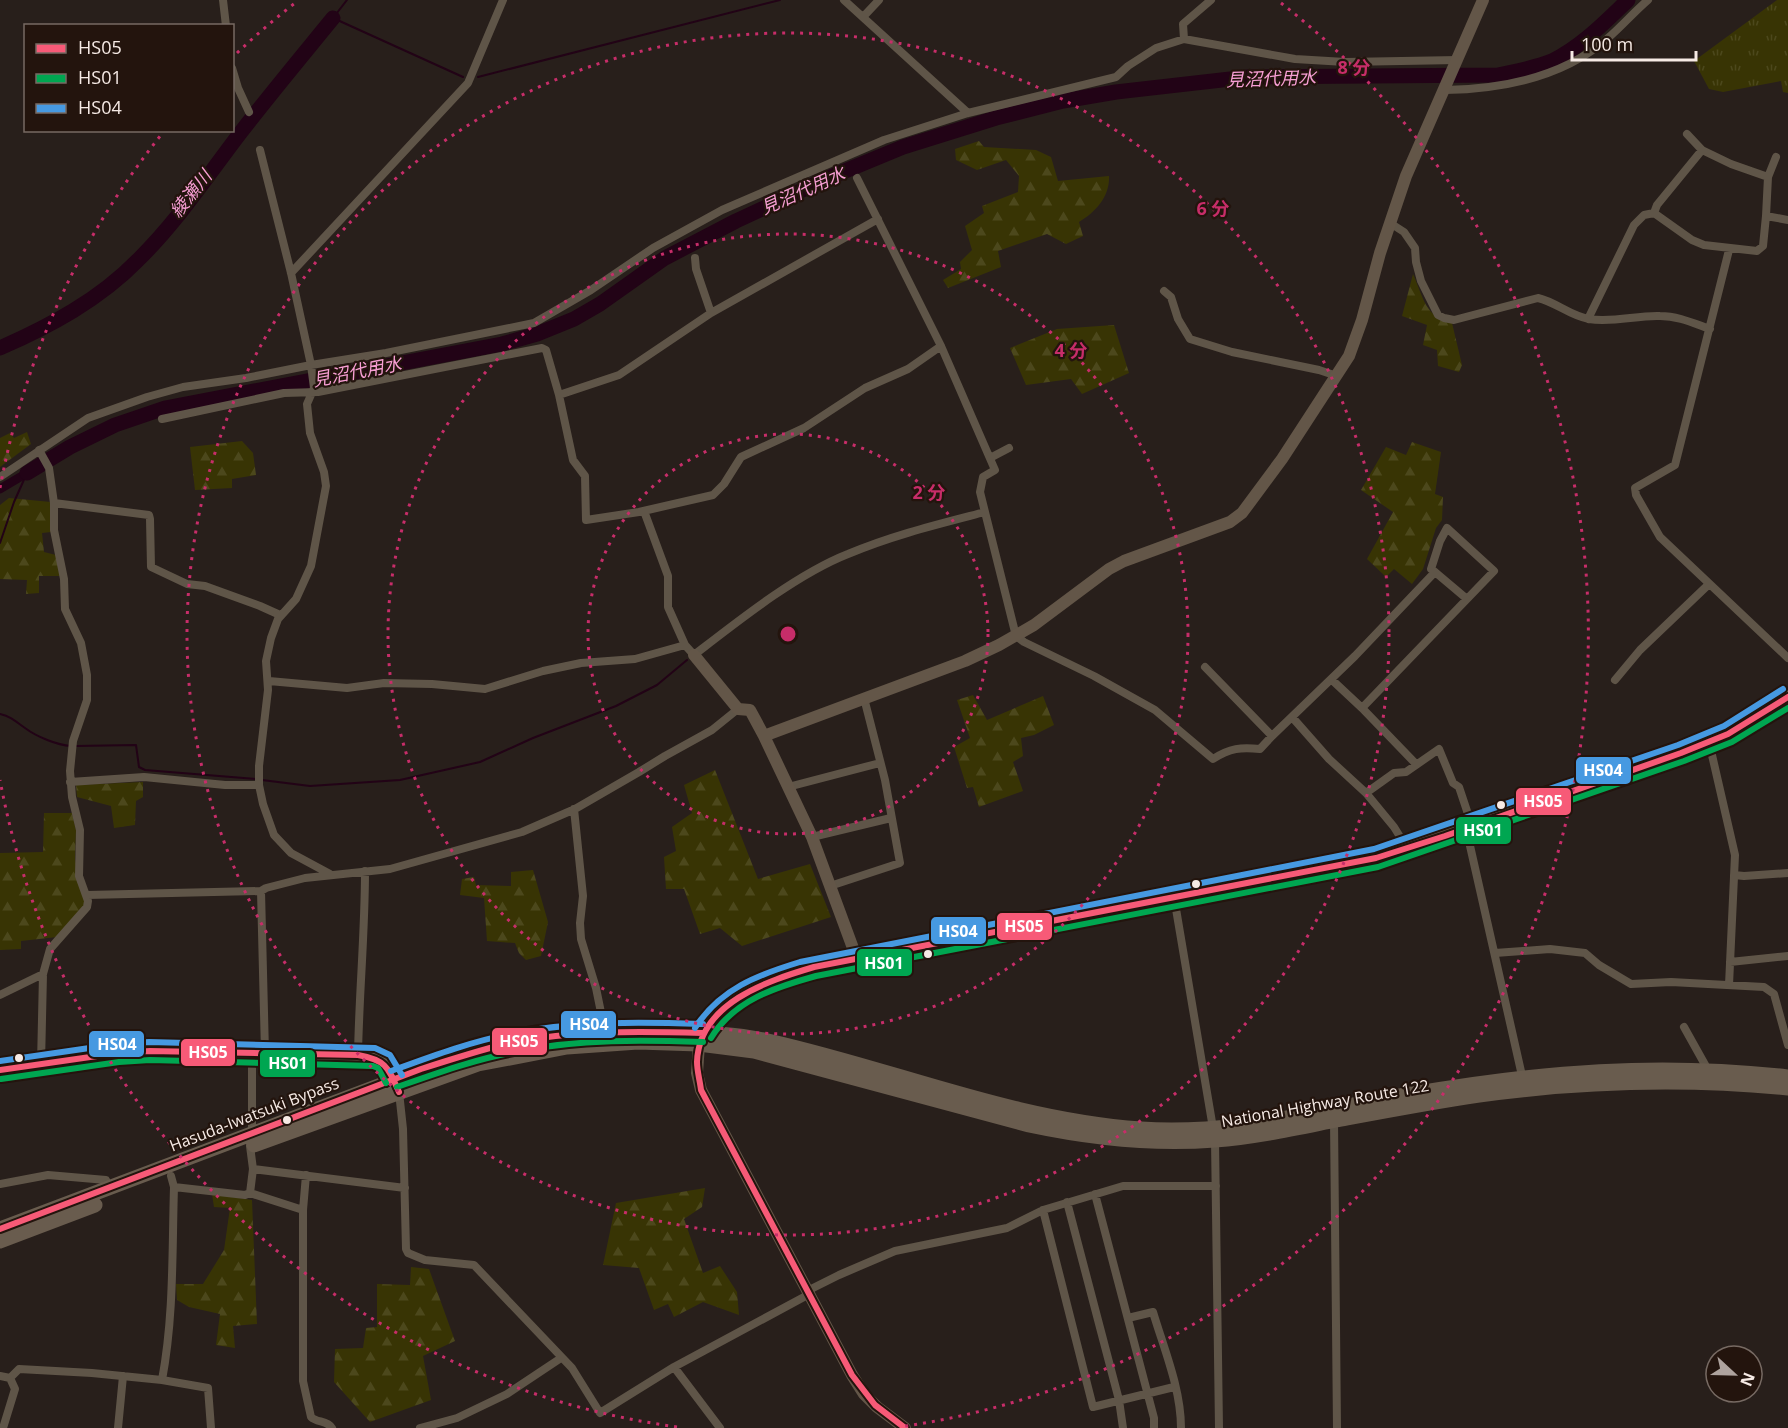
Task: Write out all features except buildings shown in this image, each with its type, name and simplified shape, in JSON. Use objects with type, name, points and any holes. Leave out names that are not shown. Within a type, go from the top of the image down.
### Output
[{"type":"highway","name":"Hasuda-Iwatsuki Bypass","points":[[0,1229],[251,1141],[397,1086],[467,1054],[533,1039],[605,1032],[701,1038]]},
{"type":"highway","name":"Hasuda-Iwatsuki Bypass","points":[[397,1086],[478,1064],[556,1048],[701,1038]]},
{"type":"highway","name":"National Highway Route 122","points":[[701,1038],[1029,1125],[1061,1132],[1122,1140],[1278,1132],[1524,1084],[1613,1070],[1708,1070],[1788,1077]]},
{"type":"highway","name":"National Highway Route 122","points":[[1214,1135],[1409,1094],[1524,1084],[1569,1085],[1667,1081],[1788,1088]]},
{"type":"highway","name":"Hasuda-Iwatsuki Bypass","points":[[0,1241],[172,1182],[251,1141]]},
{"type":"main road","points":[[701,1038],[720,1010],[734,999],[790,974],[814,967],[1376,858],[1708,742],[1742,726],[1788,697]]},
{"type":"street","points":[[223,0],[226,24]]},
{"type":"street","points":[[291,273],[468,83],[503,0]]},
{"type":"street","points":[[844,0],[968,113]]},
{"type":"street","points":[[863,17],[879,0]]},
{"type":"street","points":[[1184,39],[1183,24],[1211,0]]},
{"type":"street","points":[[764,736],[964,661],[1016,636],[1109,569],[1124,561],[1230,522],[1242,513],[1282,459],[1349,356],[1406,176],[1484,0]]},
{"type":"street","points":[[1446,88],[1500,87],[1545,74],[1571,62],[1607,39],[1648,0]]},
{"type":"street","points":[[0,477],[88,418],[137,400],[183,387],[386,353],[534,323],[591,290],[653,248],[722,210],[884,140],[968,113],[1116,77],[1128,66],[1156,48],[1184,39],[1295,59],[1457,63]]},
{"type":"street","points":[[234,75],[249,112]]},
{"type":"street","points":[[1687,134],[1702,150],[1731,164],[1768,177]]},
{"type":"street","points":[[260,150],[311,365],[314,390],[307,404],[310,433],[324,472],[326,486],[311,566],[296,599],[280,615],[271,638],[266,661],[269,681],[259,766],[259,785],[274,835],[284,847],[299,858],[330,874]]},
{"type":"street","points":[[1654,213],[1657,205],[1702,150]]},
{"type":"street","points":[[1588,319],[1634,225],[1644,215],[1654,213],[1692,240],[1704,245],[1729,250],[1757,251],[1763,246],[1768,177],[1776,157]]},
{"type":"street","points":[[857,178],[941,346],[995,470],[983,477],[980,492],[1016,636],[1024,642],[1056,656],[1146,704],[1176,726],[1213,759],[1235,748],[1260,749],[1435,572]]},
{"type":"street","points":[[1766,216],[1788,220]]},
{"type":"street","points":[[559,395],[619,375],[711,313],[878,219]]},
{"type":"street","points":[[1390,223],[1409,237],[1415,248],[1421,282],[1438,315],[1444,318],[1454,320],[1538,298],[1548,300],[1567,312],[1588,319],[1618,320],[1658,316],[1677,318],[1710,329]]},
{"type":"street","points":[[1729,250],[1675,465],[1635,488],[1636,495],[1660,537],[1708,585],[1788,658]]},
{"type":"street","points":[[695,258],[696,269],[711,313]]},
{"type":"street","points":[[1164,291],[1171,297],[1178,319],[1190,339],[1232,352],[1319,370],[1337,376]]},
{"type":"street","points":[[162,419],[284,393],[314,390],[542,348],[546,350],[559,395],[573,460],[585,476],[586,520],[644,511],[713,495],[724,484],[741,457],[804,428],[865,388],[908,369],[941,346]]},
{"type":"street","points":[[990,458],[1009,448]]},
{"type":"street","points":[[40,452],[48,464],[54,503],[54,530],[64,579],[65,609],[81,643],[88,690],[71,751],[70,782],[80,830],[79,876],[88,901],[87,907],[50,950],[43,974],[41,1064]]},
{"type":"street","points":[[54,503],[149,515],[151,567],[187,584],[205,586],[280,615]]},
{"type":"street","points":[[644,511],[668,576],[668,607],[685,645],[738,709]]},
{"type":"street","points":[[694,655],[779,594],[814,571],[847,554],[914,530],[985,512]]},
{"type":"street","points":[[1362,708],[1494,572],[1447,528],[1431,569],[1467,599]]},
{"type":"street","points":[[1615,680],[1640,650],[1708,585]]},
{"type":"street","points":[[269,681],[347,688],[384,682],[485,689],[543,671],[581,663],[635,659],[685,645]]},
{"type":"street","points":[[1204,667],[1272,736]]},
{"type":"street","points":[[1331,679],[1416,765]]},
{"type":"street","points":[[830,886],[900,863],[880,763],[864,699]]},
{"type":"street","points":[[87,895],[261,891],[305,878],[390,869],[493,841],[522,832],[574,809],[712,730],[738,709],[750,710],[764,736],[812,837],[857,959]]},
{"type":"street","points":[[1292,717],[1329,759],[1366,793],[1394,827],[1407,848]]},
{"type":"street","points":[[1708,742],[1735,855],[1729,985]]},
{"type":"street","points":[[1366,793],[1394,773],[1406,772],[1440,749],[1453,783],[1459,787],[1469,817],[1468,837],[1524,1084]]},
{"type":"street","points":[[788,787],[880,763]]},
{"type":"street","points":[[70,782],[144,777],[225,785],[259,785]]},
{"type":"street","points":[[574,809],[583,896],[581,939],[596,988],[605,1032]]},
{"type":"street","points":[[812,837],[891,818]]},
{"type":"street","points":[[358,1055],[360,982],[365,925],[365,871]]},
{"type":"street","points":[[1734,875],[1788,873]]},
{"type":"street","points":[[261,891],[265,1053]]},
{"type":"street","points":[[1174,897],[1214,1135],[1219,1428]]},
{"type":"street","points":[[1495,953],[1550,949],[1585,953],[1599,965],[1631,984],[1671,982],[1764,987],[1774,994],[1788,1045]]},
{"type":"street","points":[[1730,962],[1788,956]]},
{"type":"street","points":[[0,995],[43,974]]},
{"type":"street","points":[[1684,1027],[1708,1070]]},
{"type":"street","points":[[701,1038],[698,1073],[701,1090],[864,1394],[886,1423],[905,1428]]},
{"type":"street","points":[[0,1070],[150,1051],[358,1055],[375,1057],[384,1061],[397,1086],[403,1129],[406,1249],[408,1253],[425,1260],[474,1265],[584,1385],[600,1413],[674,1367],[804,1297],[813,1288],[896,1251],[1006,1228],[1042,1210],[1123,1186],[1216,1186]]},
{"type":"street","points":[[250,1193],[253,1169],[252,1053]]},
{"type":"street","points":[[1334,1120],[1337,1428]]},
{"type":"street","points":[[253,1169],[405,1188]]},
{"type":"street","points":[[306,1174],[303,1210],[303,1381],[311,1417],[332,1428]]},
{"type":"street","points":[[0,1184],[48,1175],[105,1180],[109,1189]]},
{"type":"street","points":[[162,1380],[173,1301],[172,1182],[245,1195],[250,1193],[303,1210]]},
{"type":"street","points":[[1095,1194],[1154,1418],[1154,1428]]},
{"type":"street","points":[[1067,1202],[1119,1400],[1123,1428]]},
{"type":"street","points":[[1042,1210],[1093,1407],[1174,1387]]},
{"type":"street","points":[[1128,1318],[1153,1312],[1174,1387],[1181,1417],[1181,1428]]},
{"type":"street","points":[[420,1428],[457,1418],[507,1394],[561,1358]]},
{"type":"street","points":[[674,1367],[720,1428]]},
{"type":"street","points":[[10,1378],[19,1369],[123,1376],[208,1388],[211,1428]]},
{"type":"street","points":[[0,1376],[10,1378]]},
{"type":"street","points":[[118,1428],[123,1376]]},
{"type":"street","points":[[3,1428],[15,1389],[10,1378]]},
{"type":"green space","points":[[1777,0],[1788,0],[1788,93],[1783,92],[1781,81],[1723,92],[1709,89],[1694,61]]},
{"type":"green space","points":[[979,141],[984,147],[1036,150],[1051,157],[1058,181],[1109,176],[1109,183],[1101,203],[1079,222],[1083,236],[1066,244],[1047,234],[998,251],[1001,267],[948,288],[943,280],[961,269],[960,262],[972,250],[965,226],[984,213],[982,206],[1018,192],[1019,176],[1006,160],[977,170],[956,160],[955,149]]},
{"type":"green space","points":[[1413,274],[1430,311],[1452,323],[1462,365],[1459,372],[1438,366],[1437,350],[1423,345],[1427,325],[1402,316]]},
{"type":"green space","points":[[1114,325],[1129,373],[1082,394],[1071,379],[1026,385],[1010,348],[1057,329]]},
{"type":"green space","points":[[27,432],[31,444],[0,467],[0,438],[10,433],[14,438]]},
{"type":"green space","points":[[242,441],[253,453],[256,475],[232,479],[232,488],[195,490],[190,447]]},
{"type":"green space","points":[[1412,442],[1441,452],[1435,494],[1443,497],[1442,520],[1436,528],[1423,569],[1412,584],[1394,569],[1386,577],[1367,559],[1393,512],[1361,490],[1386,447],[1406,455]]},
{"type":"green space","points":[[9,498],[51,502],[51,532],[42,533],[44,552],[56,555],[60,576],[39,576],[39,593],[26,594],[27,580],[0,579],[0,505]]},
{"type":"green space","points":[[973,695],[987,720],[1043,696],[1054,725],[1034,735],[1021,738],[1023,756],[1013,762],[1023,791],[979,807],[973,787],[967,788],[954,747],[970,738],[957,700]]},
{"type":"green space","points":[[715,770],[758,879],[810,864],[831,917],[742,946],[720,928],[700,934],[684,889],[666,889],[664,857],[676,851],[672,827],[692,813],[684,785]]},
{"type":"green space","points":[[143,782],[143,797],[136,801],[135,825],[114,828],[111,806],[77,797],[76,785]]},
{"type":"green space","points":[[44,813],[72,813],[76,830],[75,859],[86,907],[57,937],[21,941],[21,949],[0,950],[0,853],[43,852]]},
{"type":"green space","points":[[533,870],[548,922],[541,956],[526,960],[519,953],[515,943],[487,941],[484,898],[460,895],[462,879],[474,877],[476,885],[511,886],[511,872]]},
{"type":"green space","points":[[705,1188],[702,1207],[684,1219],[703,1273],[720,1266],[737,1292],[739,1315],[703,1302],[674,1317],[668,1304],[654,1310],[639,1268],[603,1265],[616,1203]]},
{"type":"green space","points":[[212,1194],[252,1200],[257,1324],[233,1326],[235,1348],[216,1345],[220,1314],[189,1307],[177,1300],[176,1284],[203,1284],[224,1250],[230,1208],[214,1207]]},
{"type":"green space","points":[[411,1267],[429,1269],[455,1341],[423,1356],[431,1400],[370,1422],[334,1382],[335,1349],[363,1348],[366,1328],[377,1327],[377,1284],[410,1285]]},
{"type":"waterway","points":[[347,0],[333,18],[463,77]]},
{"type":"waterway","points":[[478,77],[780,0]]},
{"type":"waterway","name":"見沼代用水","points":[[27,473],[70,447],[115,425],[165,408],[502,344],[537,334],[574,319],[600,304],[665,258],[736,221],[828,178],[903,147],[996,118],[1063,101],[1116,92],[1248,77],[1498,75],[1539,66],[1563,55],[1592,34],[1628,0]]},
{"type":"waterway","name":"綾瀬川","points":[[0,348],[73,311],[107,288],[138,260],[179,214],[252,117],[333,18]]},
{"type":"waterway","points":[[0,543],[27,473]]},
{"type":"waterway","name":"見沼代用水","points":[[0,489],[27,473]]},
{"type":"waterway","points":[[262,780],[310,786],[400,780],[480,762],[533,738],[616,706],[657,685],[687,660]]},
{"type":"waterway","points":[[0,714],[11,718],[41,737],[71,746]]},
{"type":"waterway","points":[[76,746],[136,745],[139,767],[145,770],[256,779]]},
{"type":"transit line","name":"HS04","points":[[695,1028],[705,1014],[728,993],[754,978],[800,962],[1374,849],[1678,745],[1724,726],[1783,689]]},
{"type":"transit line","name":"HS05","points":[[905,1428],[875,1405],[852,1375],[701,1090],[697,1069],[701,1042],[710,1024],[723,1010],[739,998],[776,979],[814,967],[1376,858],[1681,753],[1728,734],[1788,697]]},
{"type":"transit line","name":"HS01","points":[[711,1038],[731,1014],[757,997],[771,990],[816,976],[1378,867],[1684,761],[1732,742],[1788,708]]},
{"type":"transit line","name":"HS04","points":[[391,1071],[437,1054],[499,1036],[538,1029],[609,1023],[703,1024]]},
{"type":"transit line","name":"HS05","points":[[0,1229],[421,1069],[505,1044],[579,1034],[703,1033]]},
{"type":"transit line","name":"HS01","points":[[397,1087],[473,1062],[543,1047],[611,1041],[703,1042]]},
{"type":"transit line","name":"HS04","points":[[0,1061],[117,1044],[149,1042],[375,1048],[390,1055],[402,1075]]},
{"type":"transit line","name":"HS05","points":[[0,1070],[118,1053],[150,1051],[358,1055],[375,1059],[385,1066],[399,1092]]},
{"type":"transit line","name":"HS01","points":[[1,1079],[119,1062],[150,1060],[373,1066],[378,1068],[386,1083]]}]
